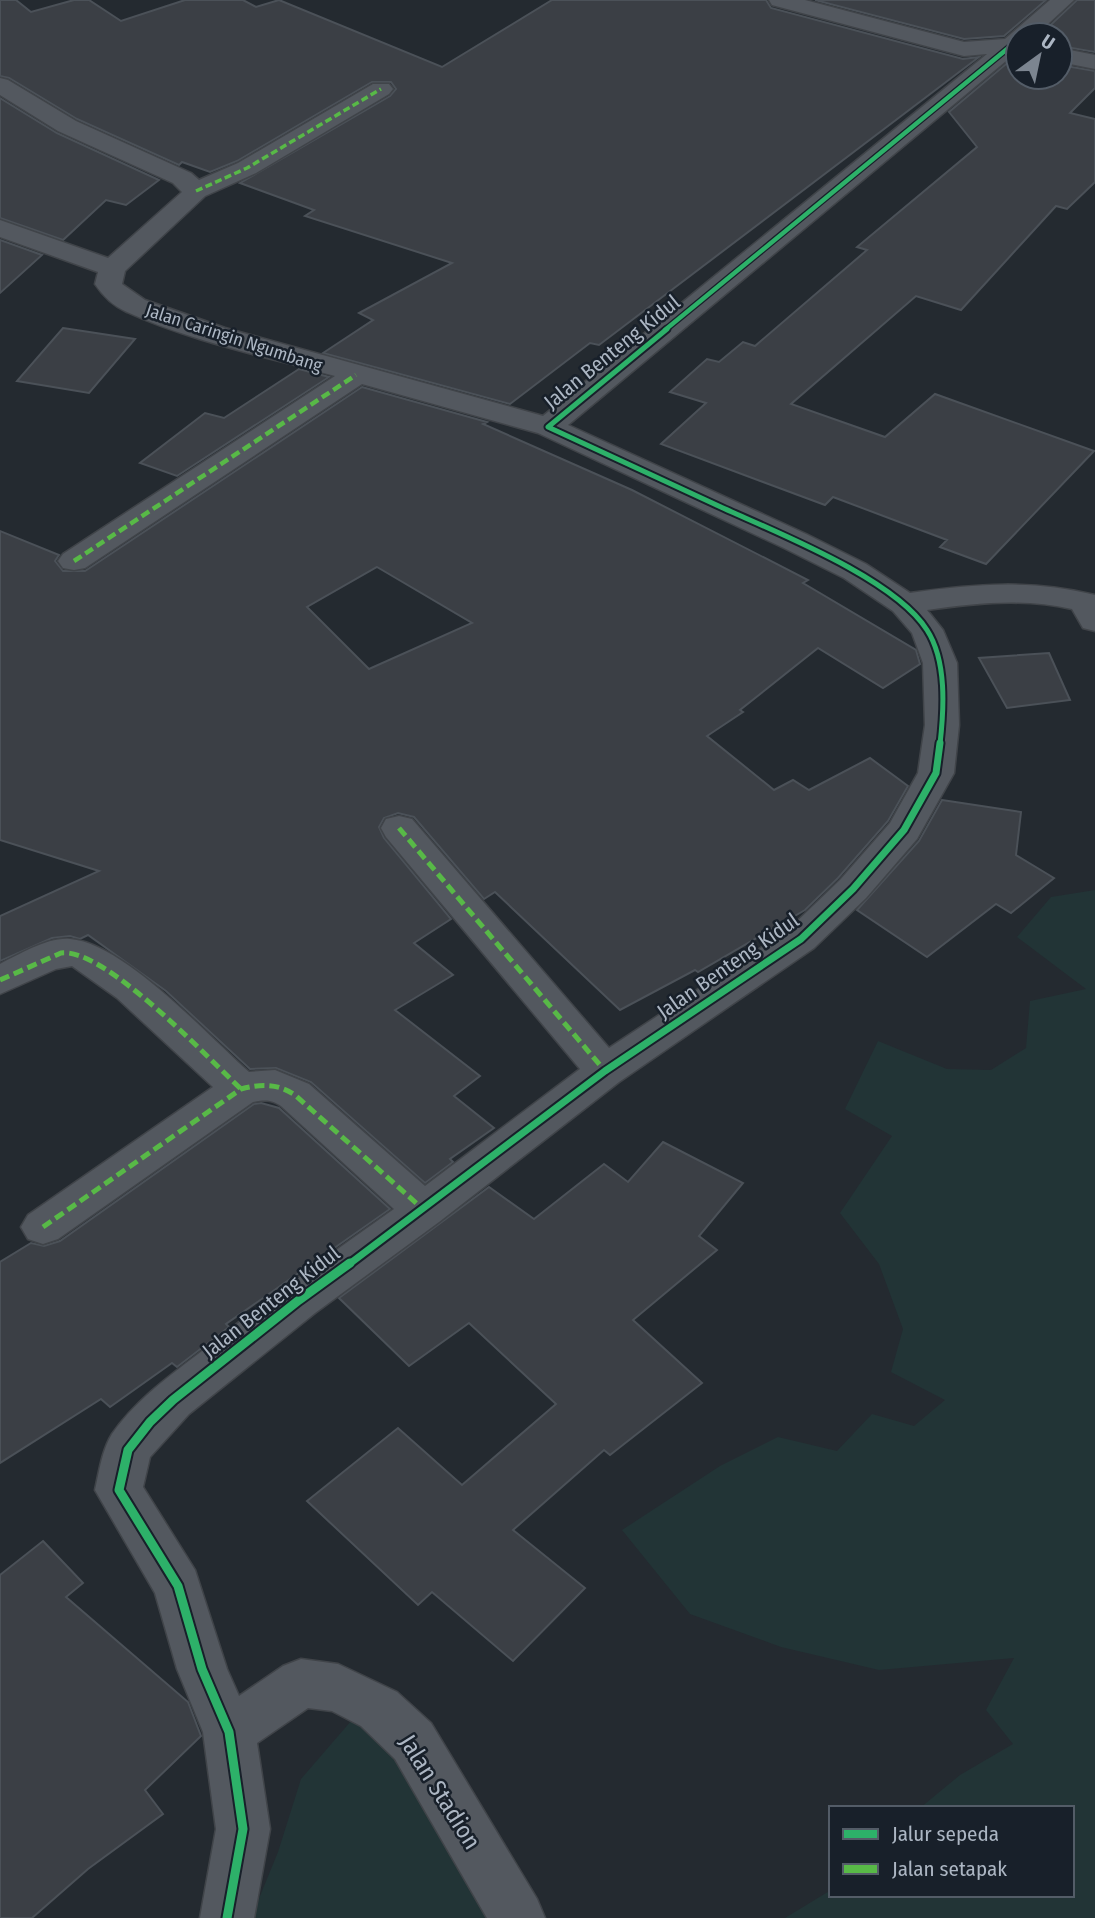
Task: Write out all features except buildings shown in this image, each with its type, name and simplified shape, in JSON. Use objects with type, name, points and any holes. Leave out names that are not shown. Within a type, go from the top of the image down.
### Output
[{"type":"street","points":[[780,0],[964,49],[1004,43]]},
{"type":"street","name":"Jalan Benteng Kidul","points":[[1040,21],[1063,0]]},
{"type":"street","name":"Jalan Benteng Kidul","points":[[227,1918],[243,1829],[229,1731],[202,1669],[178,1586],[119,1490],[128,1450],[150,1422],[173,1400],[299,1300],[424,1210],[605,1071],[801,939],[853,889],[904,830],[936,773],[942,725],[940,663],[927,630],[904,604],[855,572],[795,541],[548,427],[1004,52]]},
{"type":"street","points":[[1074,58],[1095,62]]},
{"type":"street","points":[[0,85],[67,126],[182,178],[196,191]]},
{"type":"street","points":[[0,228],[112,268],[196,191],[247,168],[382,89]]},
{"type":"street","name":"Jalan Caringin Ngumbang","points":[[112,268],[108,284],[114,292],[135,306],[215,334],[548,427]]},
{"type":"street","points":[[74,561],[356,375]]},
{"type":"street","points":[[904,604],[985,591],[1049,595],[1085,602],[1095,621]]},
{"type":"street","points":[[399,828],[605,1071]]},
{"type":"street","points":[[0,980],[54,956],[71,952],[86,955],[117,976],[240,1090]]},
{"type":"street","points":[[43,1227],[240,1090],[266,1083],[283,1086],[424,1210]]},
{"type":"street","name":"Jalan Stadion","points":[[229,1731],[301,1683],[338,1688],[379,1709],[414,1741],[517,1918]]},
{"type":"shaded area","points":[[1095,890],[1095,1918],[785,1918],[829,1891],[829,1897],[1074,1897],[1074,1806],[922,1806],[960,1775],[1013,1744],[986,1710],[1014,1658],[879,1670],[781,1647],[690,1614],[622,1530],[720,1466],[778,1437],[837,1451],[872,1414],[914,1426],[945,1400],[891,1372],[903,1329],[879,1264],[840,1213],[892,1136],[845,1109],[878,1041],[947,1069],[991,1070],[1026,1048],[1030,1001],[1086,989],[1017,937],[1051,897]]},
{"type":"shaded area","points":[[364,1706],[530,1918],[251,1918],[278,1852],[301,1779]]},
{"type":"marked path","points":[[196,191],[247,168],[381,89]]},
{"type":"marked path","points":[[74,561],[356,375]]},
{"type":"marked path","points":[[399,828],[605,1071]]},
{"type":"marked path","points":[[0,980],[61,953],[70,952],[86,957],[131,988],[241,1089]]},
{"type":"marked path","points":[[43,1227],[241,1089],[263,1085],[282,1087],[295,1095],[424,1210]]},
{"type":"cycle path","points":[[227,1918],[243,1829],[229,1732],[202,1669],[178,1586],[119,1490],[128,1450],[150,1422],[173,1400],[299,1300],[424,1210],[605,1071],[801,939],[853,889],[904,830],[936,773],[942,725],[940,663],[927,630],[904,604],[855,571],[795,541],[548,427],[1004,52]]}]
